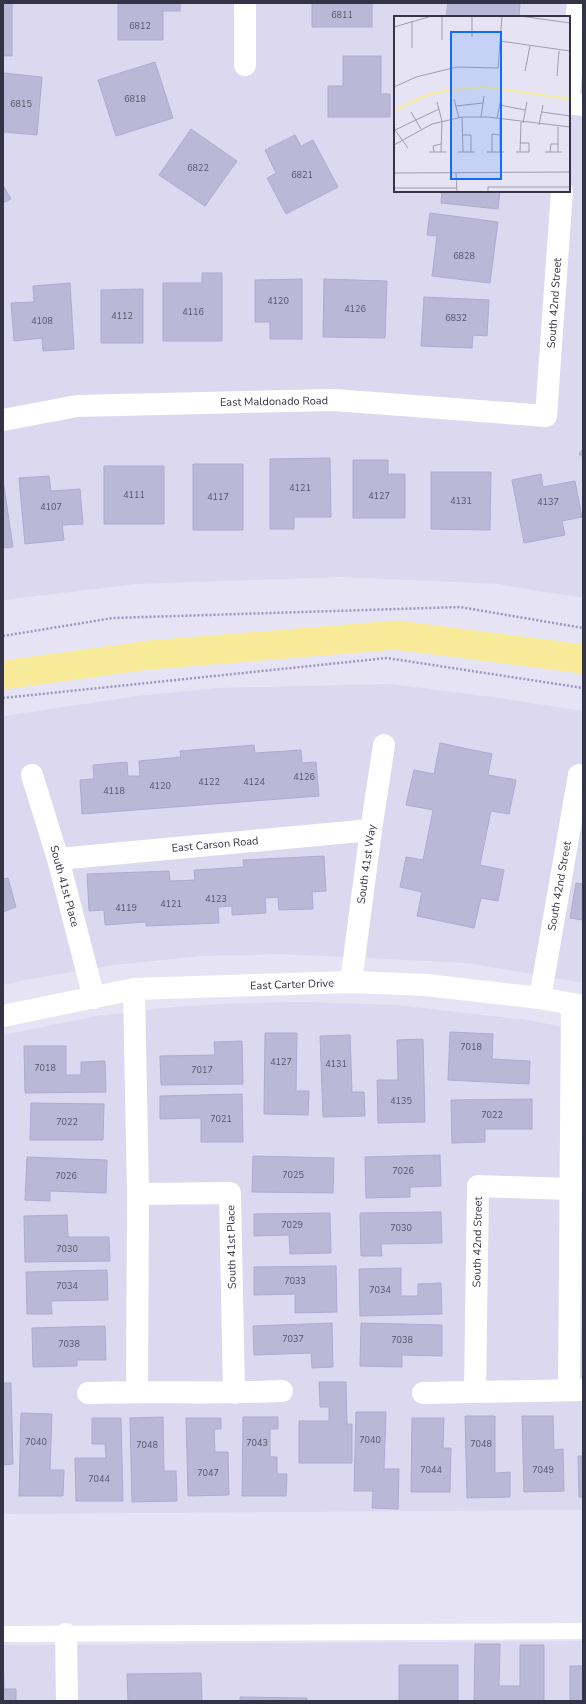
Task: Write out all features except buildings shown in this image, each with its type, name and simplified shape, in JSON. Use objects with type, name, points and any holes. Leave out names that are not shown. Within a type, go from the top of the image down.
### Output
[{"type":"street","points":[[245,3],[245,65]]},
{"type":"street","points":[[570,84],[578,3]]},
{"type":"street","points":[[570,103],[583,105]]},
{"type":"street","name":"South 42nd Street","points":[[546,416],[562,192]]},
{"type":"street","name":"East Maldonado Road","points":[[3,420],[77,406],[334,400],[546,416]]},
{"type":"street","name":"South 41st Way","points":[[351,982],[384,745]]},
{"type":"street","name":"South 41st Place","points":[[32,775],[58,859],[94,998]]},
{"type":"street","name":"South 42nd Street","points":[[540,998],[574,851],[579,775]]},
{"type":"street","name":"East Carson Road","points":[[58,859],[371,830]]},
{"type":"street","name":"East Carter Drive","points":[[3,1016],[134,989],[351,982],[426,985],[540,998],[577,1005]]},
{"type":"street","points":[[134,989],[138,1194],[137,1391]]},
{"type":"street","points":[[423,1393],[576,1390],[570,1189],[577,1005]]},
{"type":"street","name":"South 42nd Street","points":[[474,1392],[478,1186],[570,1189]]},
{"type":"street","name":"South 41st Place","points":[[138,1194],[230,1193],[234,1393]]},
{"type":"street","points":[[88,1393],[137,1391],[234,1393],[282,1391]]},
{"type":"street","points":[[66,1634],[67,1701]]},
{"type":"lane","points":[[3,1634],[583,1631]]},
{"type":"path","points":[[3,636],[113,618],[460,607],[583,628]]},
{"type":"path","points":[[3,698],[387,658],[583,688]]},
{"type":"shaded area","points":[[3,3],[583,3],[583,598],[498,584],[342,577],[137,584],[3,600]]},
{"type":"shaded area","points":[[391,684],[507,699],[583,711],[583,983],[468,963],[281,954],[202,956],[115,965],[3,985],[3,716],[137,696],[217,688]]},
{"type":"shaded area","points":[[306,1002],[396,1005],[528,1020],[583,1031],[583,1510],[3,1514],[3,1035],[97,1016],[174,1007],[240,1003]]},
{"type":"shaded area","points":[[583,1641],[583,1701],[3,1701],[3,1645]]},
{"type":"waterway","points":[[3,675],[149,655],[396,635],[583,659]]}]
